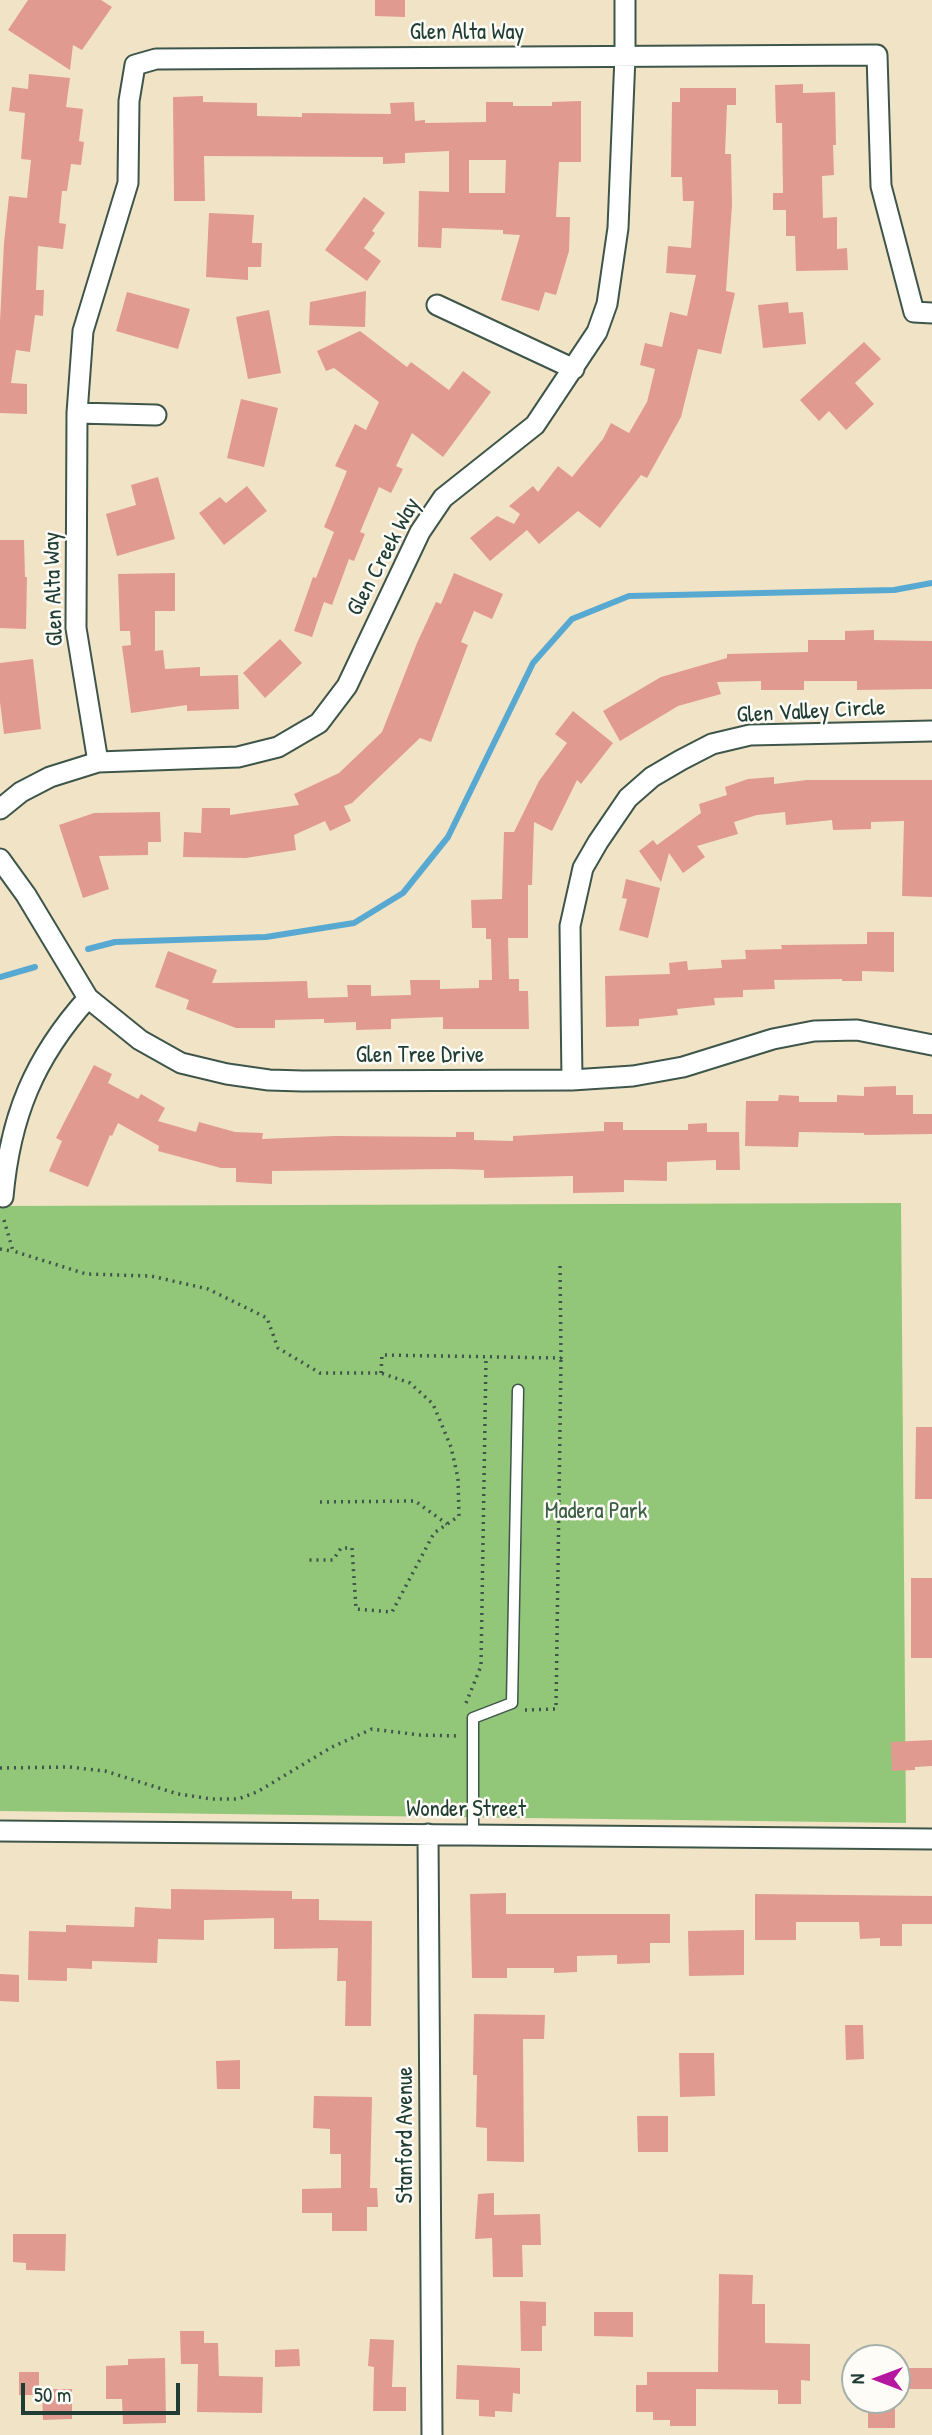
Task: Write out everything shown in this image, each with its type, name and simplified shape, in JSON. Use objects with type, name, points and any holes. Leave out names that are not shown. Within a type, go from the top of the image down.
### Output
[{"type":"street","name":"Glen Creek Way","points":[[0,809],[22,792],[50,777],[98,762],[237,757],[278,747],[319,723],[346,686],[420,532],[443,498],[535,425],[597,332],[607,304],[618,229],[625,0]]},
{"type":"street","name":"Glen Alta Way","points":[[98,762],[75,628],[77,413],[83,331],[128,183],[129,101],[135,65],[156,59],[877,55],[881,187],[915,312],[932,313]]},
{"type":"street","points":[[437,305],[573,369]]},
{"type":"street","points":[[77,413],[156,415]]},
{"type":"street","name":"Glen Valley Circle","points":[[572,1080],[570,926],[583,868],[597,842],[628,799],[652,777],[681,760],[712,744],[750,735],[932,731]]},
{"type":"street","name":"Glen Tree Drive","points":[[0,859],[26,895],[88,998],[140,1040],[181,1063],[227,1074],[269,1080],[572,1080],[633,1076],[683,1067],[773,1039],[814,1031],[857,1030],[932,1045]]},
{"type":"street","points":[[3,1197],[6,1163],[16,1117],[27,1088],[49,1046],[88,998]]},
{"type":"street","name":"Wonder Street","points":[[0,1831],[932,1839]]},
{"type":"street","name":"Stanford Avenue","points":[[428,1834],[432,2435]]},
{"type":"lane","points":[[472,1835],[472,1718],[512,1703],[519,1390]]},
{"type":"path","points":[[4,1220],[13,1251]]},
{"type":"path","points":[[0,1249],[86,1274],[151,1276],[208,1289],[267,1318],[278,1348],[320,1373],[381,1373],[410,1383],[433,1404],[451,1447],[458,1478],[459,1516],[434,1533],[392,1612],[356,1609],[352,1548],[341,1548],[333,1560],[306,1560]]},
{"type":"path","points":[[525,1710],[556,1709],[560,1264]]},
{"type":"path","points":[[381,1373],[382,1355],[561,1358]]},
{"type":"path","points":[[465,1706],[481,1666],[486,1358]]},
{"type":"path","points":[[320,1502],[415,1501],[447,1524]]},
{"type":"path","points":[[0,1768],[105,1771],[178,1794],[212,1799],[238,1799],[265,1787],[332,1747],[372,1729],[420,1735],[461,1736],[463,1726]]},
{"type":"green space","name":"Madera Park","points":[[901,1203],[906,1823],[0,1811],[0,1206]]},
{"type":"building","points":[[28,0],[101,0],[112,7],[82,50],[73,45],[70,70],[8,30]]},
{"type":"building","points":[[375,0],[405,0],[405,17],[375,16]]},
{"type":"building","points":[[29,74],[70,78],[66,107],[83,109],[79,141],[84,142],[81,165],[71,164],[67,191],[62,191],[59,223],[66,224],[63,249],[38,246],[36,290],[44,290],[43,316],[35,315],[30,352],[16,350],[11,383],[27,384],[27,414],[0,413],[0,321],[9,196],[27,198],[31,160],[21,159],[25,113],[9,111],[12,87],[28,89]]},
{"type":"building","points":[[803,84],[803,93],[835,92],[834,175],[822,176],[823,218],[837,217],[837,249],[847,248],[848,270],[796,271],[795,236],[786,236],[786,210],[773,210],[773,193],[783,193],[782,123],[776,123],[775,85]]},
{"type":"building","points":[[680,88],[736,88],[736,105],[727,105],[725,154],[731,154],[732,205],[726,291],[735,293],[721,354],[698,349],[681,417],[647,478],[641,475],[600,528],[578,511],[539,544],[527,530],[490,561],[470,538],[497,516],[514,524],[520,514],[509,506],[533,486],[538,492],[558,466],[572,477],[603,439],[611,423],[629,433],[647,402],[655,369],[640,365],[645,343],[662,347],[670,312],[687,316],[696,275],[666,273],[668,246],[691,248],[694,201],[683,201],[682,177],[671,177],[672,102],[680,102]]},
{"type":"building","points":[[203,96],[203,102],[257,103],[257,116],[302,117],[302,113],[391,114],[390,103],[414,102],[415,121],[425,120],[425,123],[486,122],[486,102],[513,102],[513,106],[552,106],[552,102],[581,101],[581,162],[559,162],[556,217],[570,217],[569,251],[556,295],[545,292],[539,311],[501,300],[520,235],[503,234],[503,230],[442,228],[441,248],[418,247],[419,191],[449,192],[449,151],[405,153],[405,163],[383,164],[383,157],[204,156],[205,201],[174,201],[173,97]],"holes":[[[469,160],[506,160],[505,193],[469,193]]]},
{"type":"building","points":[[364,197],[385,213],[364,248],[381,261],[367,281],[325,250]]},
{"type":"building","points":[[209,213],[254,215],[252,243],[262,243],[261,267],[248,267],[248,280],[206,277]]},
{"type":"building","points":[[366,291],[365,327],[309,325],[310,302]]},
{"type":"building","points":[[127,292],[190,309],[178,349],[116,331]]},
{"type":"building","points":[[788,302],[789,313],[803,312],[806,344],[763,348],[758,305]]},
{"type":"building","points":[[269,310],[281,373],[248,379],[236,317]]},
{"type":"building","points":[[360,331],[407,367],[411,362],[449,390],[463,371],[491,392],[443,457],[412,433],[396,466],[403,469],[391,493],[379,487],[360,532],[365,534],[354,561],[349,559],[332,605],[324,602],[312,637],[294,631],[313,577],[316,578],[334,532],[324,527],[347,471],[335,466],[355,424],[366,430],[379,402],[334,368],[326,371],[317,351]]},
{"type":"building","points":[[864,342],[881,359],[855,383],[874,404],[846,430],[829,411],[819,421],[800,400]]},
{"type":"building","points":[[241,399],[278,408],[264,467],[227,458]]},
{"type":"building","points":[[158,477],[175,539],[117,556],[106,514],[136,505],[131,485]]},
{"type":"building","points":[[247,486],[267,511],[224,545],[199,513],[220,497],[226,503]]},
{"type":"building","points":[[0,540],[24,540],[27,577],[26,629],[0,628]]},
{"type":"building","points":[[175,573],[175,611],[155,611],[155,651],[163,650],[165,669],[200,667],[200,676],[238,675],[239,709],[187,711],[187,705],[131,713],[122,646],[131,645],[130,631],[120,631],[118,574]]},
{"type":"building","points":[[454,573],[503,594],[492,619],[474,611],[461,642],[468,645],[431,742],[420,738],[352,803],[344,806],[351,821],[330,831],[325,821],[294,835],[296,850],[246,858],[183,857],[184,832],[201,833],[202,808],[230,808],[230,815],[299,805],[294,794],[339,773],[382,732],[417,643],[436,602],[441,604]]},
{"type":"building","points":[[874,630],[874,640],[932,641],[932,689],[857,690],[857,681],[804,681],[804,690],[761,690],[761,681],[717,682],[721,694],[678,706],[620,741],[603,711],[661,677],[727,658],[727,654],[808,652],[808,640],[845,640],[845,631]]},
{"type":"building","points":[[280,639],[302,663],[265,698],[243,673]]},
{"type":"building","points":[[33,659],[41,729],[4,734],[0,702],[0,663]]},
{"type":"building","points":[[573,711],[613,743],[581,784],[577,780],[552,831],[534,822],[532,885],[528,885],[528,938],[508,938],[509,979],[519,979],[519,991],[528,991],[529,1029],[443,1029],[443,1017],[391,1019],[391,1029],[356,1030],[356,1022],[324,1023],[324,1019],[275,1020],[275,1028],[236,1028],[186,1009],[189,1000],[155,987],[168,951],[217,970],[212,983],[307,981],[308,998],[348,997],[347,985],[371,985],[371,996],[411,995],[410,980],[440,980],[440,989],[479,988],[479,980],[492,980],[491,939],[486,939],[486,928],[472,928],[471,900],[502,899],[504,832],[514,832],[539,781],[567,743],[555,734]]},
{"type":"building","points":[[774,777],[774,784],[807,780],[932,780],[932,897],[902,896],[904,821],[871,822],[871,829],[833,830],[832,820],[786,825],[785,812],[757,815],[734,822],[738,834],[697,846],[705,857],[683,873],[669,853],[661,882],[639,851],[653,840],[657,845],[701,813],[699,804],[727,795],[725,787],[748,779]]},
{"type":"building","points":[[160,812],[161,842],[148,842],[148,855],[99,856],[109,889],[83,898],[59,825],[94,813]]},
{"type":"building","points":[[626,879],[660,888],[648,938],[619,930],[627,899],[622,898]]},
{"type":"building","points":[[867,932],[894,932],[894,972],[862,971],[862,981],[774,980],[775,989],[743,990],[743,997],[714,998],[715,1005],[677,1009],[678,1015],[639,1019],[639,1026],[606,1027],[605,976],[670,974],[669,963],[687,961],[688,970],[722,968],[721,960],[746,959],[745,950],[782,949],[781,945],[867,944]]},
{"type":"building","points":[[94,1065],[112,1074],[108,1083],[138,1099],[141,1094],[165,1108],[158,1121],[196,1132],[199,1122],[235,1132],[263,1133],[262,1139],[335,1136],[456,1137],[456,1132],[474,1132],[474,1140],[513,1141],[513,1136],[604,1131],[604,1122],[623,1122],[623,1130],[688,1130],[688,1124],[707,1123],[707,1132],[739,1132],[740,1170],[716,1170],[716,1160],[667,1162],[667,1181],[624,1180],[624,1192],[573,1193],[573,1176],[484,1178],[484,1170],[448,1169],[272,1171],[272,1184],[236,1182],[236,1168],[221,1168],[158,1151],[159,1146],[118,1123],[112,1136],[110,1135],[88,1187],[49,1171],[62,1141],[56,1138]]},
{"type":"building","points":[[896,1086],[896,1095],[913,1095],[913,1114],[932,1114],[932,1134],[799,1132],[798,1147],[745,1146],[746,1101],[778,1101],[779,1095],[799,1096],[799,1102],[837,1102],[837,1095],[864,1096],[864,1087]]},
{"type":"building","points":[[916,1427],[932,1427],[932,1499],[915,1499]]},
{"type":"building","points":[[911,1578],[932,1578],[932,1658],[911,1658]]},
{"type":"building","points":[[932,1740],[932,1766],[892,1771],[891,1742]]},
{"type":"building","points":[[171,1889],[292,1891],[292,1899],[319,1899],[319,1920],[372,1921],[371,2026],[345,2026],[346,1981],[337,1981],[338,1948],[274,1949],[274,1918],[204,1920],[204,1940],[158,1939],[157,1963],[92,1961],[92,1969],[67,1968],[67,1981],[28,1980],[29,1931],[66,1932],[66,1925],[134,1927],[135,1907],[171,1909]]},
{"type":"building","points":[[506,1893],[506,1914],[670,1914],[670,1943],[650,1943],[650,1963],[617,1964],[617,1955],[577,1956],[577,1972],[554,1973],[554,1968],[507,1968],[507,1978],[472,1978],[470,1894]]},
{"type":"building","points":[[755,1894],[932,1896],[932,1924],[902,1924],[902,1946],[880,1946],[880,1938],[860,1939],[859,1922],[796,1922],[796,1940],[755,1940]]},
{"type":"building","points":[[744,1930],[744,1975],[689,1976],[688,1931]]},
{"type":"building","points":[[0,1974],[19,1975],[19,2002],[0,2001]]},
{"type":"building","points":[[474,2014],[545,2015],[544,2039],[523,2039],[524,2162],[487,2161],[487,2128],[476,2127]]},
{"type":"building","points":[[845,2025],[863,2025],[864,2059],[846,2060]]},
{"type":"building","points":[[679,2053],[714,2053],[715,2096],[680,2097]]},
{"type":"building","points":[[240,2060],[240,2089],[217,2089],[216,2061]]},
{"type":"building","points":[[314,2096],[372,2097],[370,2188],[377,2188],[378,2207],[367,2207],[367,2231],[332,2231],[332,2213],[302,2213],[302,2189],[341,2188],[341,2154],[330,2154],[330,2129],[313,2128]]},
{"type":"building","points":[[637,2116],[668,2116],[668,2152],[638,2152]]},
{"type":"building","points":[[494,2193],[494,2215],[540,2214],[541,2245],[522,2245],[523,2277],[493,2277],[492,2238],[475,2239],[478,2194]]},
{"type":"building","points":[[13,2234],[66,2234],[65,2271],[26,2270],[26,2263],[13,2262]]},
{"type":"building","points":[[719,2274],[753,2275],[752,2304],[765,2304],[765,2343],[810,2344],[810,2381],[801,2380],[801,2404],[778,2404],[778,2390],[696,2389],[696,2426],[670,2426],[670,2420],[653,2420],[653,2412],[636,2412],[636,2385],[647,2385],[647,2372],[718,2372]]},
{"type":"building","points":[[520,2301],[546,2302],[542,2351],[521,2351]]},
{"type":"building","points":[[594,2312],[633,2312],[633,2337],[594,2336]]},
{"type":"building","points":[[180,2331],[204,2331],[204,2343],[218,2343],[219,2376],[263,2377],[262,2413],[197,2412],[198,2364],[181,2364]]},
{"type":"building","points":[[370,2339],[394,2340],[392,2387],[406,2387],[406,2411],[373,2411],[374,2367],[368,2366]]},
{"type":"building","points":[[299,2349],[300,2366],[275,2367],[275,2350]]},
{"type":"building","points":[[165,2358],[166,2423],[123,2424],[122,2399],[106,2399],[106,2366],[128,2365],[128,2359]]},
{"type":"building","points":[[457,2365],[520,2368],[520,2394],[513,2393],[512,2412],[495,2411],[495,2417],[479,2416],[479,2400],[456,2399]]},
{"type":"building","points":[[911,2368],[932,2368],[932,2389],[911,2389]]},
{"type":"building","points":[[19,2372],[39,2372],[39,2395],[19,2395]]},
{"type":"building","points":[[42,2389],[72,2389],[72,2419],[43,2420]]},
{"type":"building","points":[[868,2414],[895,2414],[895,2428],[868,2428]]},
{"type":"waterway","points":[[88,949],[115,942],[266,937],[354,923],[403,893],[448,837],[533,663],[572,619],[629,596],[894,590],[932,583]]},
{"type":"waterway","points":[[0,977],[35,967]]}]
